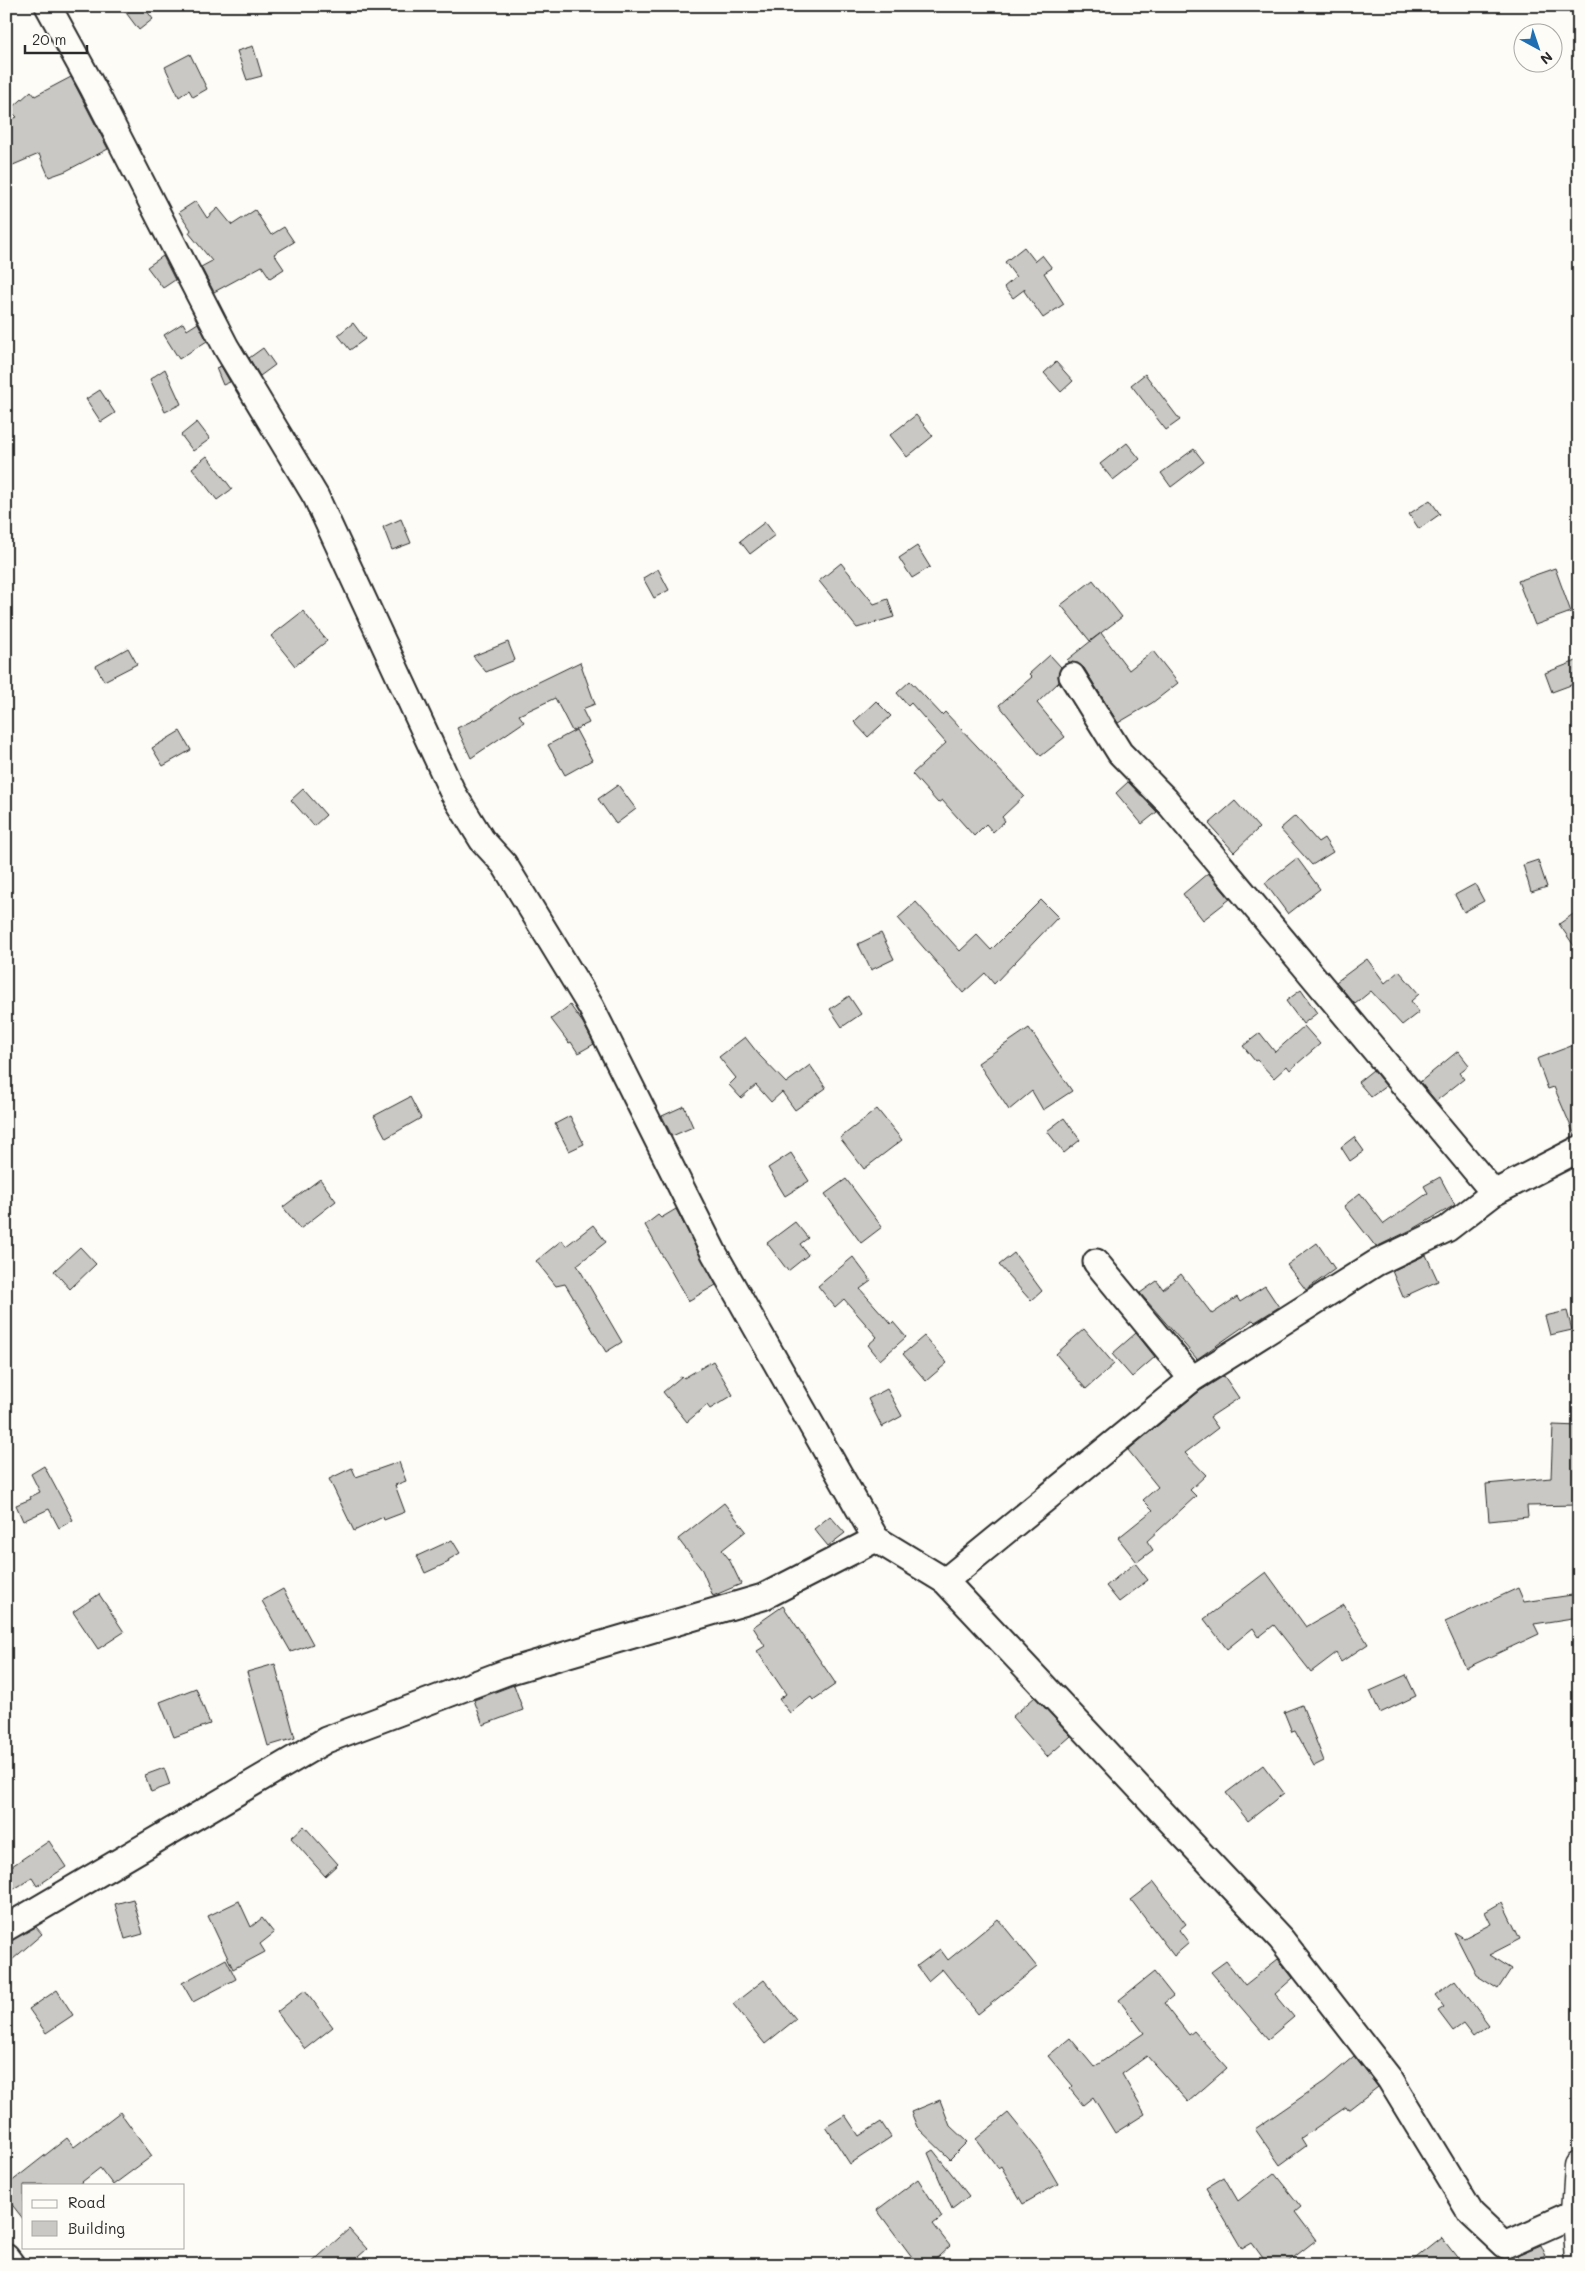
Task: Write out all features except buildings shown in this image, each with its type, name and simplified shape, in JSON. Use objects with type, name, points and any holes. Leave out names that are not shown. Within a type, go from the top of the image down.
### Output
[{"type":"main road","points":[[1579,2166],[1577,2213],[1579,2263]]},
{"type":"street","points":[[48,6],[97,96],[226,347],[316,497],[453,793],[482,840],[504,864],[591,1007],[714,1253],[876,1539],[945,1581],[1281,1939],[1389,2078],[1471,2213],[1505,2245],[1577,2213]]},
{"type":"street","points":[[1072,676],[1120,753],[1166,800],[1494,1193]]},
{"type":"street","points":[[945,1581],[1192,1379],[1376,1262],[1448,1228],[1494,1193],[1579,1149]]},
{"type":"street","points":[[1096,1262],[1192,1379]]},
{"type":"street","points":[[6,1928],[326,1740],[507,1672],[763,1597],[876,1539]]},
{"type":"street","points":[[6,2257],[12,2265]]}]
